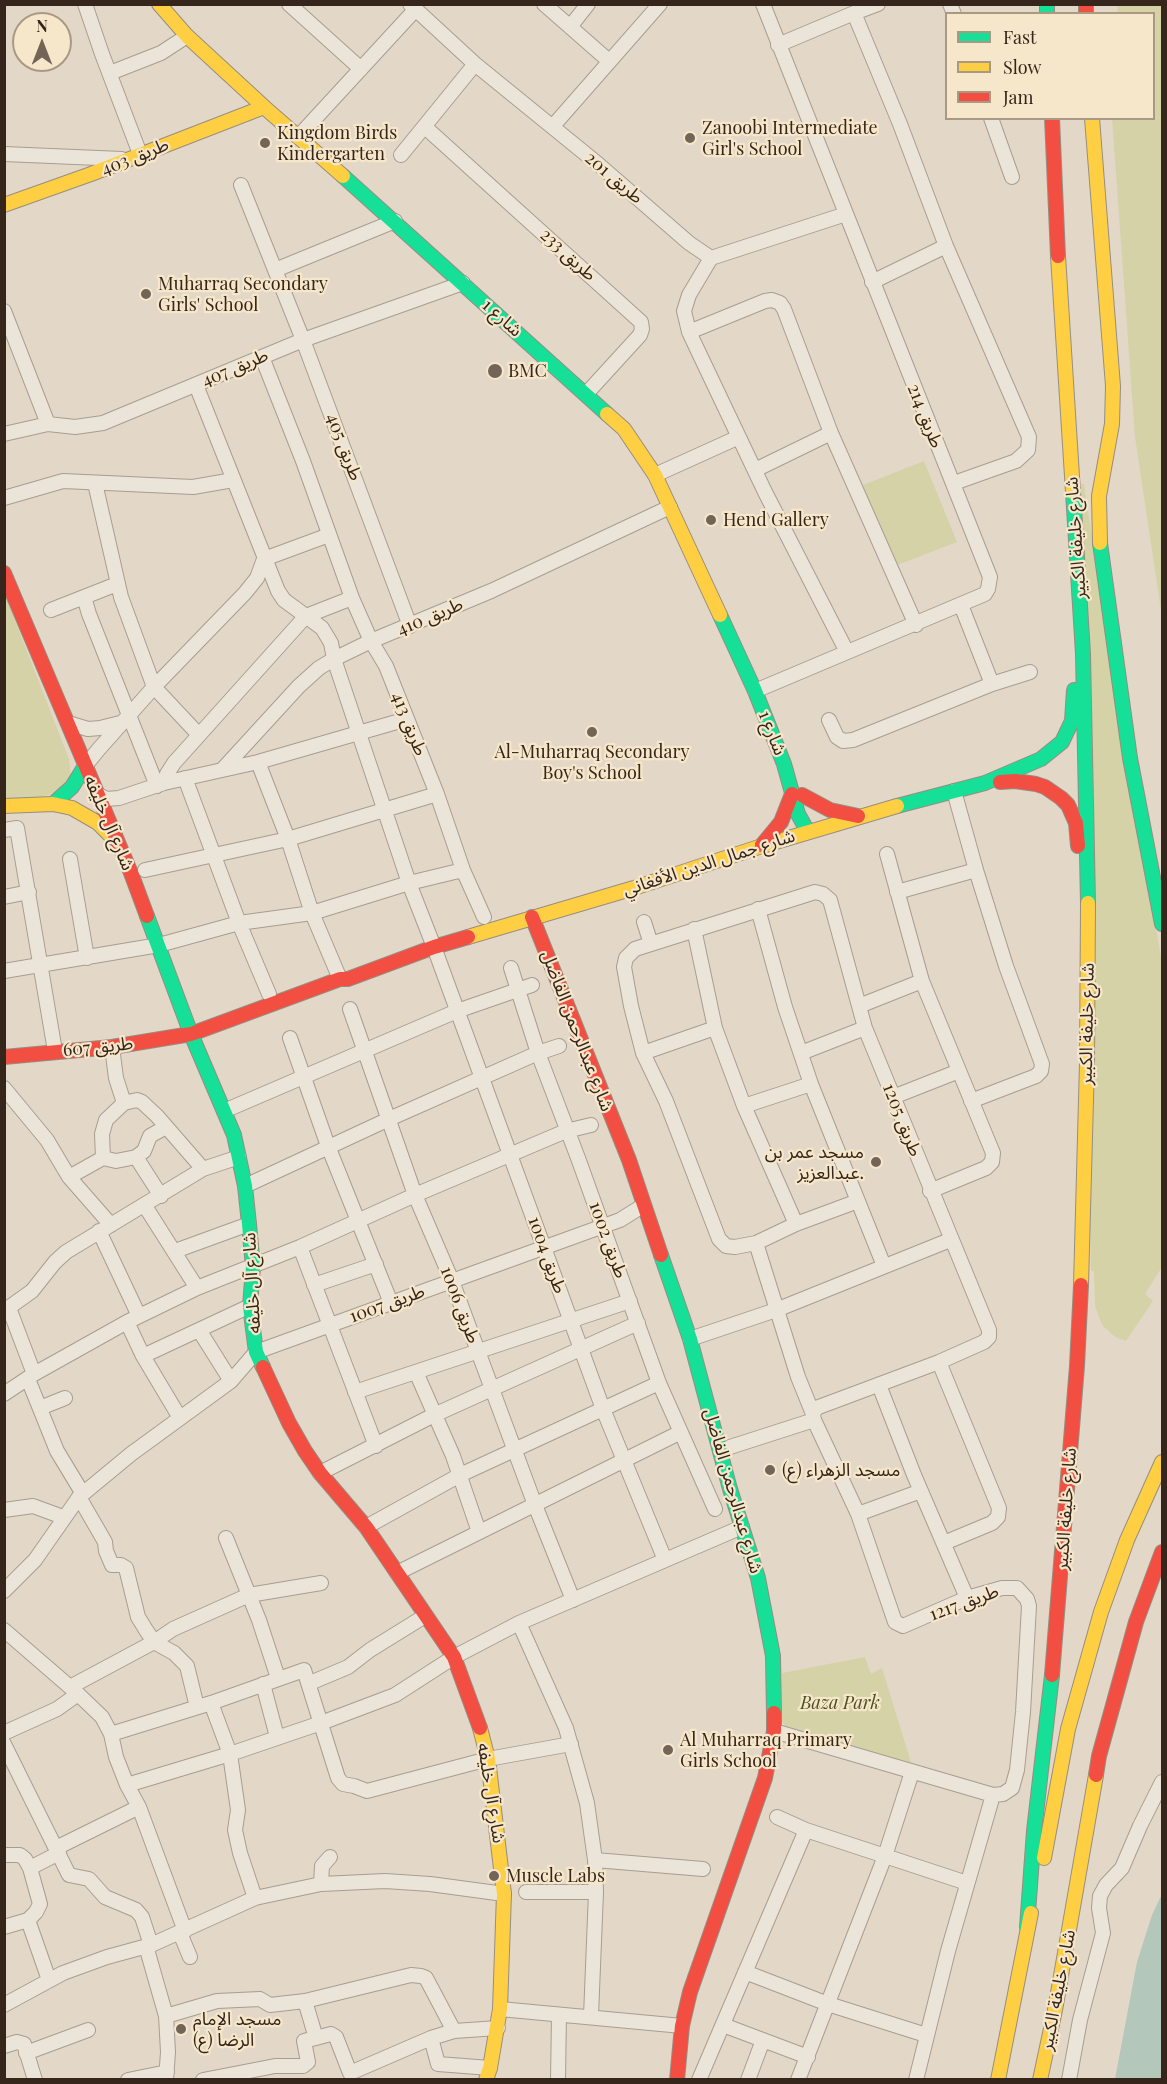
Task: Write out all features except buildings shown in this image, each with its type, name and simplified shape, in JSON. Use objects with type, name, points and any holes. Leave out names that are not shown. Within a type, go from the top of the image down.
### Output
[{"type":"street","points":[[4,154],[134,157],[110,73],[85,4]]},
{"type":"street","name":"شارع 1","points":[[159,4],[187,36],[264,107],[396,221],[624,429],[644,456],[670,507],[755,691],[797,794],[798,814],[811,831]]},
{"type":"street","points":[[289,4],[361,69]]},
{"type":"street","points":[[544,4],[609,61]]},
{"type":"street","points":[[570,27],[588,4]]},
{"type":"street","points":[[553,126],[660,4]]},
{"type":"street","name":"طريق 214","points":[[755,691],[985,594],[990,577],[763,4]]},
{"type":"street","points":[[778,45],[878,4]]},
{"type":"street","points":[[298,137],[361,69],[413,7]]},
{"type":"street","name":"طريق 201","points":[[413,7],[475,64],[553,126],[689,243],[711,258]]},
{"type":"street","points":[[854,13],[900,123],[946,246],[1029,437],[1029,450],[1016,460],[954,483]]},
{"type":"street","points":[[110,73],[162,53],[187,36]]},
{"type":"street","points":[[401,154],[475,64]]},
{"type":"street","name":"طريق 403","points":[[4,205],[92,174],[264,107]]},
{"type":"street","points":[[992,120],[1012,177]]},
{"type":"street","name":"شارع خليفة الكبير","points":[[1027,1928],[1034,1831],[1055,1653],[1077,1366],[1082,1272],[1087,1063],[1088,880],[1083,654],[1056,219],[1052,120]]},
{"type":"street","name":"شارع خليفة الكبير","points":[[1092,120],[1113,386],[1112,424],[1100,496],[1100,550],[1131,758],[1162,924]]},
{"type":"street","name":"طريق 233","points":[[424,127],[641,322],[640,335],[586,393]]},
{"type":"street","name":"طريق 405","points":[[242,185],[303,340],[410,626]]},
{"type":"street","points":[[846,214],[711,258],[689,295],[684,311],[689,332],[738,437],[847,652]]},
{"type":"street","points":[[275,270],[396,221]]},
{"type":"street","points":[[873,282],[946,246]]},
{"type":"street","name":"طريق 407","points":[[4,434],[48,424],[75,427],[103,423],[303,340],[463,283]]},
{"type":"street","points":[[689,332],[765,301],[772,300],[780,303],[831,433],[916,625]]},
{"type":"street","points":[[4,311],[11,343],[48,424]]},
{"type":"street","name":"طريق 413","points":[[262,357],[303,461],[352,598],[371,641],[386,666],[437,794],[463,870],[484,917]]},
{"type":"street","name":"طريق 1004","points":[[196,385],[273,582],[284,600],[322,628],[327,635],[409,883],[603,1409],[665,1560]]},
{"type":"street","points":[[755,470],[831,433]]},
{"type":"street","points":[[655,475],[738,437]]},
{"type":"street","points":[[4,498],[63,481],[193,487],[233,480]]},
{"type":"street","points":[[95,483],[117,584],[154,687],[199,735]]},
{"type":"street","name":"طريق 410","points":[[222,771],[298,686],[319,668],[334,659],[371,641],[491,591],[670,507]]},
{"type":"street","points":[[53,804],[72,787],[85,766],[154,687],[245,594],[257,578],[264,559],[329,535]]},
{"type":"street","name":"شارع آل خليفه","points":[[4,573],[131,873],[190,1034],[234,1135],[240,1156],[249,1224],[253,1267],[250,1306],[256,1352],[289,1423],[320,1473],[366,1527],[454,1657],[478,1721],[488,1759],[504,1894],[500,2009],[488,2074]]},
{"type":"street","points":[[51,610],[117,584]]},
{"type":"street","points":[[84,597],[126,718],[161,785]]},
{"type":"street","points":[[161,785],[171,768],[199,735],[306,616],[352,598]]},
{"type":"street","points":[[961,605],[992,684]]},
{"type":"street","name":"شارع جمال الدين الأفغاني","points":[[190,1034],[340,979],[351,972],[416,948],[434,947],[634,888],[860,816],[985,783],[1035,762],[1062,742],[1072,721],[1074,673],[1083,654]]},
{"type":"street","points":[[829,720],[837,737],[843,741],[853,740],[992,684],[1030,672]]},
{"type":"street","points":[[68,723],[88,729],[100,728],[126,718]]},
{"type":"street","points":[[96,793],[100,797],[113,800],[185,778],[258,762],[407,719]]},
{"type":"street","points":[[258,762],[288,839],[312,913],[340,979]]},
{"type":"street","points":[[185,778],[239,923],[269,994]]},
{"type":"street","name":"شارع جمال الدين الأفغاني","points":[[985,783],[1026,782],[1045,787],[1061,798],[1068,805],[1076,823],[1079,859],[1088,880]]},
{"type":"street","points":[[954,791],[1006,966],[1042,1064],[1041,1071],[1036,1076],[971,1101]]},
{"type":"street","points":[[144,870],[288,839],[437,794]]},
{"type":"street","points":[[762,846],[781,822],[797,794],[830,810],[860,816]]},
{"type":"street","points":[[4,806],[53,804],[80,811],[98,823],[116,841]]},
{"type":"street","points":[[11,829],[29,892],[55,1051]]},
{"type":"street","points":[[887,854],[922,981],[993,1153],[992,1162],[986,1168],[930,1191]]},
{"type":"street","points":[[70,859],[87,958]]},
{"type":"street","points":[[4,971],[159,945],[239,923],[312,913],[409,883],[463,870]]},
{"type":"street","points":[[897,892],[976,870]]},
{"type":"street","points":[[4,897],[29,892]]},
{"type":"street","name":"طريق 1205","points":[[643,1053],[624,967],[626,957],[635,949],[815,892],[823,894],[830,900],[865,1028],[989,1333],[984,1342],[939,1362],[730,1448]]},
{"type":"street","points":[[758,909],[785,1006],[811,1084],[884,1266]]},
{"type":"street","name":"شارع عبدالرحمن الفاضل","points":[[532,917],[581,1036],[644,1205],[690,1339],[758,1578],[771,1638],[774,1731],[765,1778],[690,1992],[682,2026],[677,2079]]},
{"type":"street","points":[[644,922],[651,944]]},
{"type":"street","points":[[694,929],[715,1028],[744,1106],[796,1224]]},
{"type":"street","name":"طريق 1002","points":[[511,968],[525,987],[538,1053],[659,1383],[715,1509]]},
{"type":"street","points":[[859,1006],[922,981]]},
{"type":"street","points":[[224,1112],[364,1049],[456,1011],[525,987]]},
{"type":"street","name":"طريق 1006","points":[[350,1009],[415,1195],[452,1281],[535,1505],[573,1600]]},
{"type":"street","points":[[715,1028],[643,1053],[666,1101],[719,1239],[726,1246],[735,1247],[756,1243],[796,1224],[858,1201]]},
{"type":"street","points":[[801,1053],[865,1028]]},
{"type":"street","name":"طريق 607","points":[[4,1057],[112,1047],[190,1034]]},
{"type":"street","points":[[290,1038],[328,1146],[391,1302]]},
{"type":"street","points":[[244,1186],[481,1078],[559,1046]]},
{"type":"street","points":[[112,1047],[116,1078],[124,1103]]},
{"type":"street","points":[[893,1097],[959,1071]]},
{"type":"street","points":[[744,1106],[811,1084]]},
{"type":"street","points":[[4,1088],[47,1140],[69,1177],[105,1228],[143,1356],[180,1418]]},
{"type":"street","points":[[103,1158],[102,1134],[106,1120],[124,1103],[137,1100],[142,1102],[166,1127],[203,1169]]},
{"type":"street","points":[[4,1394],[31,1376],[133,1319],[197,1288],[253,1267],[566,1131],[591,1125]]},
{"type":"street","points":[[69,1177],[103,1158],[116,1161],[136,1157],[144,1151],[150,1136],[166,1127]]},
{"type":"street","points":[[196,1707],[187,1666],[174,1653],[154,1642],[138,1617],[126,1568],[121,1565],[112,1565],[105,1542],[57,1451],[7,1309],[32,1292],[60,1256],[203,1169],[240,1156]]},
{"type":"street","points":[[136,1157],[161,1196]]},
{"type":"street","name":"طريق 1007","points":[[256,1352],[620,1220],[644,1205]]},
{"type":"street","points":[[145,1206],[197,1288]]},
{"type":"street","name":"طريق 1007","points":[[620,1220],[649,1219]]},
{"type":"street","points":[[175,1251],[249,1224]]},
{"type":"street","points":[[690,1339],[776,1310],[951,1240]]},
{"type":"street","name":"طريق 1217","points":[[756,1243],[798,1377],[858,1514],[895,1623],[903,1626],[990,1590],[1017,1588],[1027,1599],[1029,1606],[1018,1760],[1012,1788],[1003,1794],[993,1795]]},
{"type":"street","points":[[300,1247],[376,1446]]},
{"type":"street","points":[[314,1285],[376,1264]]},
{"type":"street","points":[[355,1392],[630,1300]]},
{"type":"street","points":[[143,1356],[250,1306]]},
{"type":"street","points":[[320,1473],[434,1415],[638,1323]]},
{"type":"street","points":[[199,1330],[231,1381]]},
{"type":"street","points":[[4,1591],[35,1560],[63,1517],[81,1495],[131,1454],[231,1381],[256,1352]]},
{"type":"street","points":[[939,1362],[999,1508],[998,1517],[992,1523],[944,1543]]},
{"type":"street","points":[[416,1372],[460,1475],[479,1532]]},
{"type":"street","points":[[366,1527],[460,1475],[659,1383]]},
{"type":"street","points":[[879,1385],[921,1491],[968,1598]]},
{"type":"street","points":[[40,1408],[64,1398]]},
{"type":"street","points":[[397,1573],[680,1433]]},
{"type":"street","name":"شارع خليفة الكبير","points":[[998,2079],[1027,1928],[1046,1852],[1068,1729],[1101,1612],[1127,1540],[1162,1462]]},
{"type":"street","points":[[858,1514],[921,1491]]},
{"type":"street","points":[[4,1510],[33,1506],[63,1517]]},
{"type":"street","points":[[127,1785],[230,1754],[395,1695],[454,1657],[519,1623],[742,1527]]},
{"type":"street","points":[[226,1538],[259,1620],[278,1678]]},
{"type":"street","name":"شارع خليفة الكبير","points":[[1040,2079],[1055,2010],[1099,1756],[1136,1622],[1162,1552]]},
{"type":"street","points":[[4,1733],[57,1709],[74,1691],[173,1629],[249,1595],[321,1583]]},
{"type":"street","points":[[310,1683],[348,1666],[425,1616]]},
{"type":"street","points":[[519,1623],[571,1744],[587,1803],[595,1860],[596,1892],[591,2016]]},
{"type":"street","points":[[4,1630],[102,1717],[111,1734],[116,1757],[127,1785],[139,1807],[190,1957]]},
{"type":"street","points":[[111,1734],[211,1703],[304,1670],[310,1683],[338,1778],[344,1785],[367,1791],[488,1759],[571,1744]]},
{"type":"street","points":[[263,1684],[277,1737]]},
{"type":"street","points":[[211,1703],[230,1754],[238,1810],[235,1830],[255,1898]]},
{"type":"street","points":[[774,1731],[993,1795],[926,2035],[916,2079]]},
{"type":"street","points":[[4,1744],[69,1875],[89,1879],[105,1897],[136,1910],[142,1917],[166,2016],[167,2076],[128,2079]]},
{"type":"street","points":[[798,2079],[885,1856],[912,1772]]},
{"type":"street","points":[[1069,2079],[1080,2020],[1103,1933],[1099,1908],[1100,1896],[1106,1885],[1122,1868],[1162,1782]]},
{"type":"street","points":[[30,1868],[139,1807]]},
{"type":"street","points":[[777,1817],[806,1830],[968,1883]]},
{"type":"street","points":[[699,2079],[806,1830]]},
{"type":"street","points":[[4,1855],[20,1855],[25,1858],[40,1904],[28,1920],[4,1928]]},
{"type":"street","points":[[321,1884],[322,1866],[330,1857]]},
{"type":"street","points":[[595,1860],[703,1869]]},
{"type":"street","points":[[4,2005],[49,1980],[107,1957],[148,1946],[255,1898],[321,1884],[396,1882],[504,1894]]},
{"type":"street","points":[[526,1892],[596,1892]]},
{"type":"street","points":[[28,1920],[49,1980]]},
{"type":"street","points":[[745,1972],[828,2004],[926,2035]]},
{"type":"street","points":[[166,2016],[217,2001],[260,1999],[270,2005],[305,2001],[411,1975],[426,1978],[454,2031]]},
{"type":"street","points":[[305,2001],[316,2038]]},
{"type":"street","points":[[500,2009],[682,2026]]},
{"type":"street","points":[[558,2079],[559,2015]]},
{"type":"street","points":[[723,2025],[808,2057]]},
{"type":"street","points":[[203,2079],[275,2066],[303,2066],[308,2062],[304,2041],[331,2034],[336,2037],[350,2073],[431,2038],[454,2031],[498,2028]]},
{"type":"street","points":[[26,2053],[88,2030]]},
{"type":"street","points":[[431,2038],[438,2064],[488,2074]]},
{"type":"street","points":[[748,2079],[763,2040]]},
{"type":"street","points":[[4,2046],[22,2041],[35,2079]]},
{"type":"green space","points":[[1117,5],[1162,5],[1162,617],[1135,437],[1112,120],[1155,120],[1155,12],[1118,12]]},
{"type":"green space","points":[[924,461],[957,542],[895,566],[863,485]]},
{"type":"green space","points":[[1080,484],[1084,484],[1162,962],[1162,1267],[1145,1294],[1153,1301],[1126,1341],[1115,1337],[1100,1320],[1095,1306],[1094,1271],[1091,1271]]},
{"type":"green space","points":[[4,592],[69,759],[71,777],[57,792],[43,797],[5,800]]},
{"type":"green space","name":"Baza Park","points":[[865,1657],[871,1674],[882,1668],[913,1769],[787,1728],[782,1722],[782,1673]]},
{"type":"shaded area","points":[[1162,1894],[1162,2079],[1115,2079],[1137,1962],[1152,1915]]},
{"type":"traffic: fast","points":[[1047,4],[1047,12]]},
{"type":"traffic: fast","points":[[343,176],[607,414]]},
{"type":"traffic: fast","points":[[1073,492],[1083,654],[1088,903]]},
{"type":"traffic: fast","points":[[1100,543],[1130,758],[1162,924]]},
{"type":"traffic: fast","points":[[720,615],[755,691],[784,764],[798,814],[808,832]]},
{"type":"traffic: fast","points":[[897,806],[985,783],[1041,759],[1062,742],[1072,721],[1074,690]]},
{"type":"traffic: fast","points":[[53,804],[72,787],[85,766]]},
{"type":"traffic: fast","points":[[147,916],[191,1034],[234,1135],[245,1186],[249,1224],[253,1267],[250,1306],[256,1352],[263,1367]]},
{"type":"traffic: fast","points":[[661,1255],[690,1339],[730,1489],[758,1578],[773,1656],[774,1713]]},
{"type":"traffic: fast","points":[[1027,1927],[1034,1831],[1052,1675]]},
{"type":"traffic: slow","points":[[159,4],[187,36],[343,176]]},
{"type":"traffic: slow","points":[[4,205],[264,107]]},
{"type":"traffic: slow","points":[[1092,120],[1113,386],[1112,424],[1099,496],[1100,543]]},
{"type":"traffic: slow","points":[[1058,256],[1073,492]]},
{"type":"traffic: slow","points":[[607,414],[624,429],[655,475],[720,615]]},
{"type":"traffic: slow","points":[[4,806],[53,804],[72,808],[98,823],[112,837]]},
{"type":"traffic: slow","points":[[468,937],[897,806]]},
{"type":"traffic: slow","points":[[1081,1285],[1087,1063],[1088,903]]},
{"type":"traffic: slow","points":[[1044,1858],[1068,1729],[1101,1612],[1127,1540],[1162,1462]]},
{"type":"traffic: slow","points":[[480,1728],[488,1759],[504,1894],[500,2009],[486,2080]]},
{"type":"traffic: slow","points":[[1040,2080],[1055,2010],[1096,1775]]},
{"type":"traffic: slow","points":[[998,2080],[1031,1913]]},
{"type":"traffic: jam","points":[[1086,4],[1086,12]]},
{"type":"traffic: jam","points":[[1052,120],[1058,256]]},
{"type":"traffic: jam","points":[[4,573],[147,916]]},
{"type":"traffic: jam","points":[[1000,782],[1015,781],[1036,784],[1061,798],[1068,805],[1076,823],[1078,846]]},
{"type":"traffic: jam","points":[[762,845],[781,822],[792,794]]},
{"type":"traffic: jam","points":[[802,795],[830,810],[858,816]]},
{"type":"traffic: jam","points":[[532,917],[629,1160],[661,1255]]},
{"type":"traffic: jam","points":[[4,1057],[112,1047],[191,1034],[340,979],[348,979],[468,937]]},
{"type":"traffic: jam","points":[[1052,1675],[1077,1366],[1081,1285]]},
{"type":"traffic: jam","points":[[263,1367],[305,1451],[320,1473],[366,1527],[454,1657],[480,1728]]},
{"type":"traffic: jam","points":[[1096,1775],[1099,1756],[1136,1622],[1162,1552]]},
{"type":"traffic: jam","points":[[677,2080],[682,2026],[690,1992],[765,1778],[774,1731],[774,1713]]},
{"type":"place","name":"Zanoobi Intermediate Girl's School","points":[[690,138]]},
{"type":"place","name":"Kingdom Birds Kindergarten","points":[[265,143]]},
{"type":"place","name":"Muharraq Secondary Girls' School","points":[[146,294]]},
{"type":"place","name":"BMC","points":[[495,371]]},
{"type":"place","name":"Hend Gallery","points":[[711,520]]},
{"type":"place","name":"Al-Muharraq Secondary Boy's School","points":[[592,732]]},
{"type":"place","name":"مسجد عمر بن عبدالعزيز.","points":[[876,1162]]},
{"type":"place","name":"مسجد الزهراء (ع)","points":[[770,1470]]},
{"type":"place","name":"Al Muharraq Primary Girls School","points":[[668,1750]]},
{"type":"place","name":"Muscle Labs","points":[[494,1876]]},
{"type":"place","name":"مسجد الإمام الرضا (ع)","points":[[181,2029]]}]
